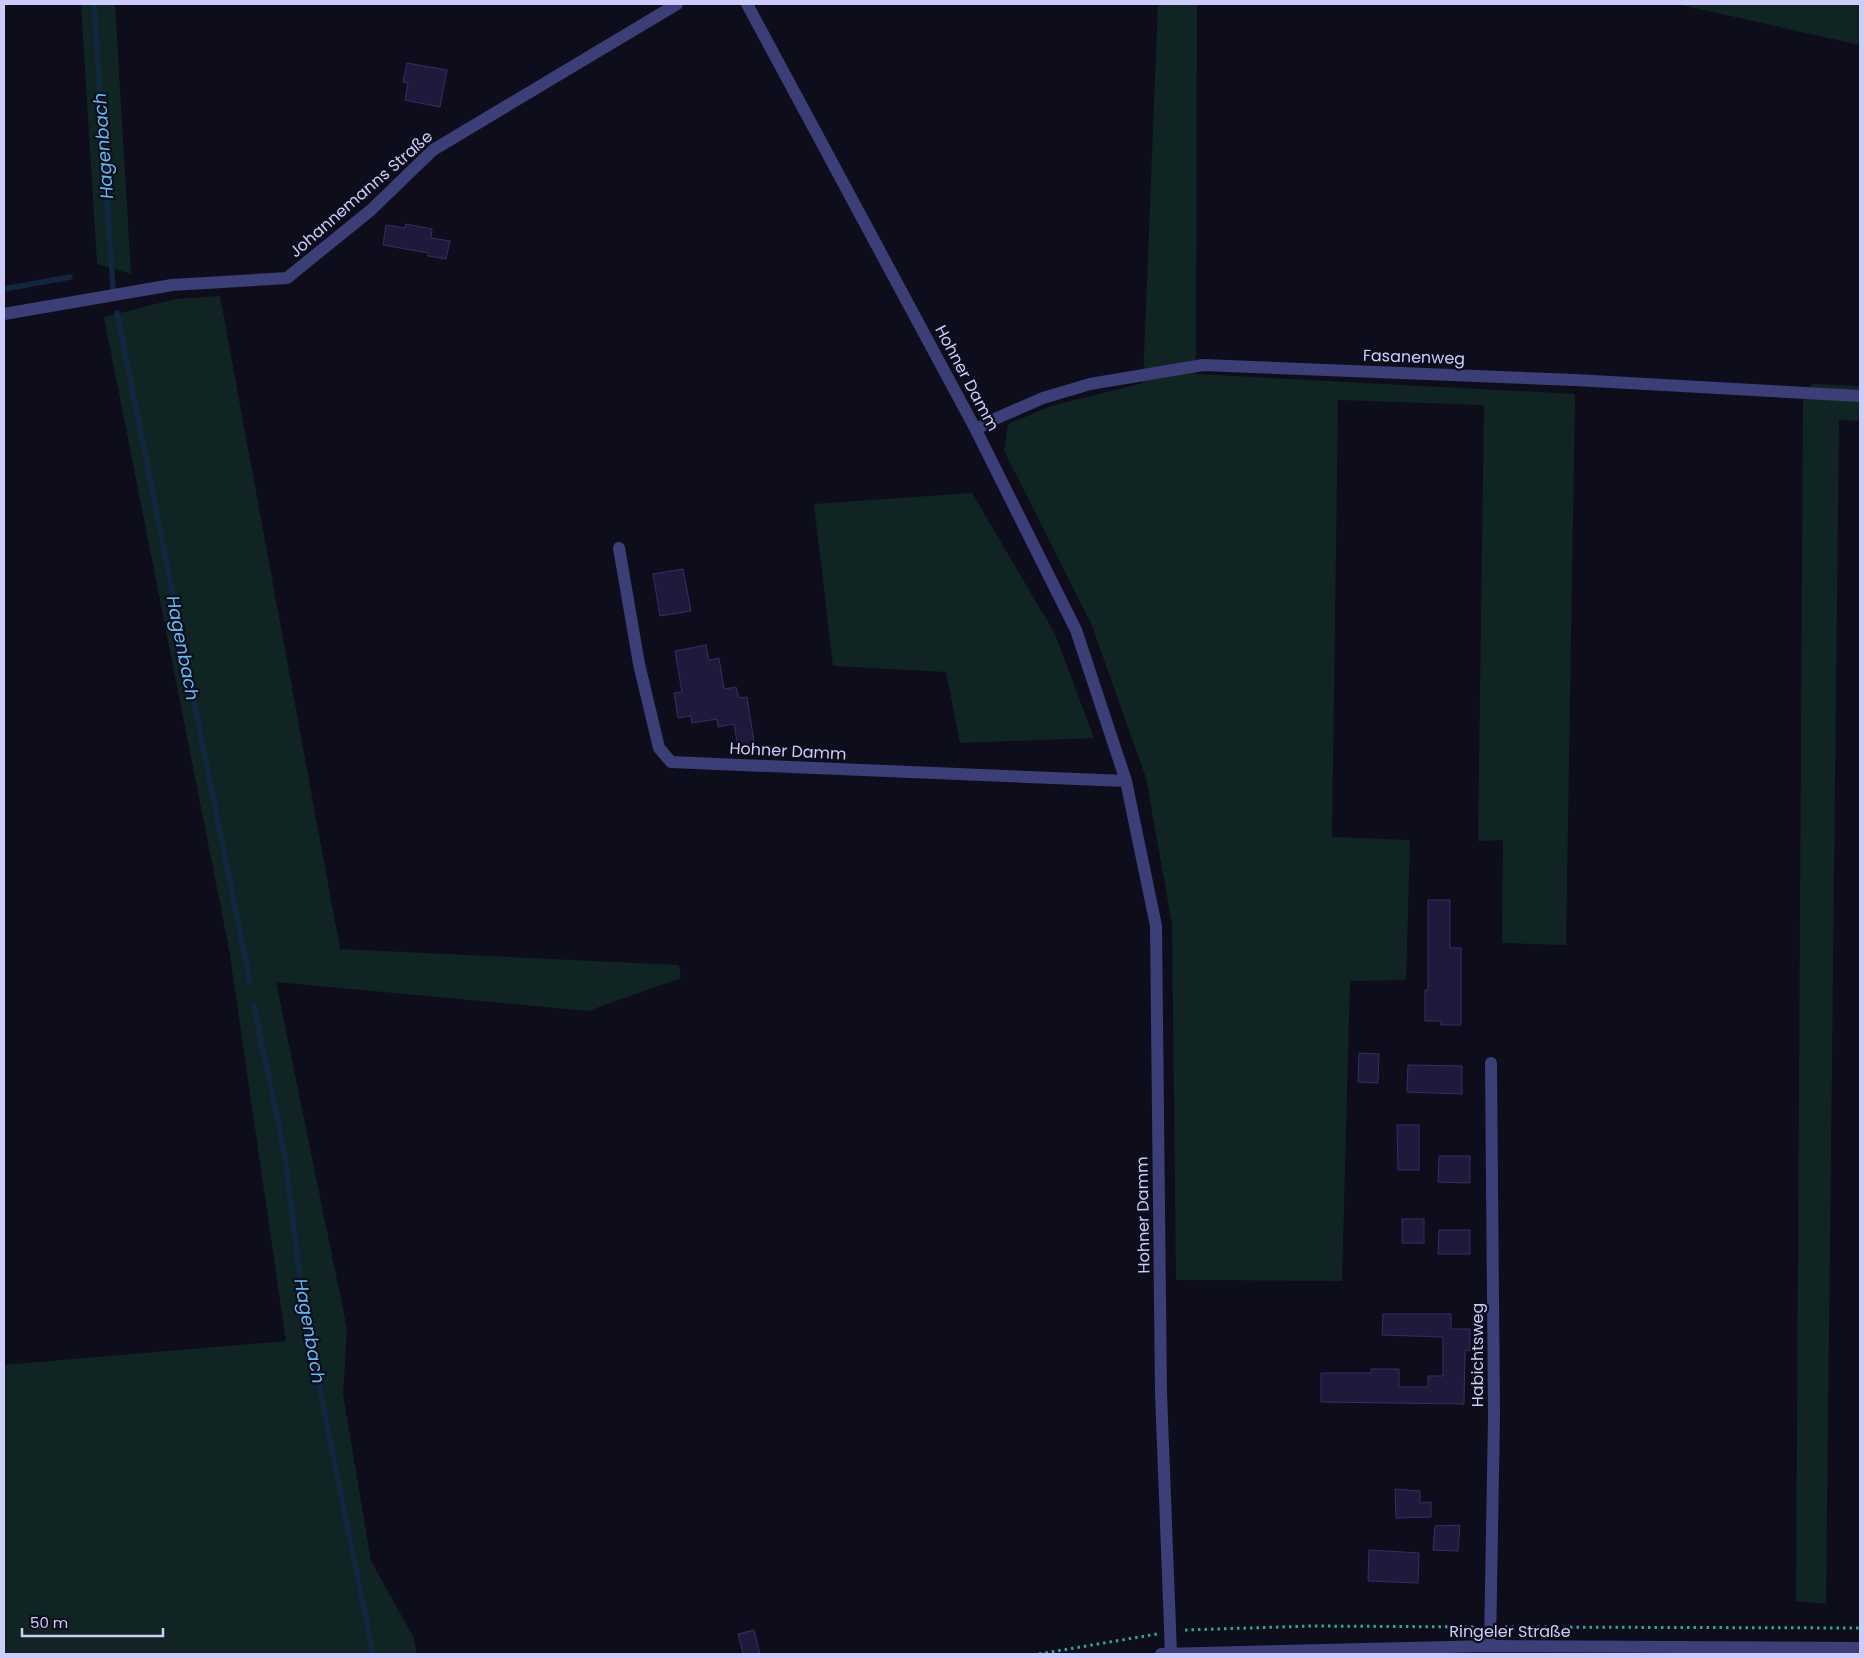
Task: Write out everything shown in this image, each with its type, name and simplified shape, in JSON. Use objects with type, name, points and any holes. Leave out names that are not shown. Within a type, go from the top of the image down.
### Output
[{"type":"street","name":"Johannemanns Straße","points":[[4,314],[172,285],[287,278],[371,210],[433,150],[677,4]]},
{"type":"street","name":"Hohner Damm","points":[[747,4],[976,430],[1076,630],[1126,781],[1156,926],[1161,1393],[1168,1654]]},
{"type":"street","name":"Fasanenweg","points":[[976,430],[990,421],[1043,398],[1080,387],[1203,364],[1575,380],[1860,396]]},
{"type":"street","name":"Hohner Damm","points":[[618,548],[639,664],[659,748],[671,762],[1126,781]]},
{"type":"street","name":"Habichtsweg","points":[[1490,1646],[1494,1416],[1491,1063]]},
{"type":"street","name":"Ringeler Straße","points":[[1168,1654],[1490,1646],[1860,1648]]},
{"type":"green space","points":[[81,4],[115,4],[131,274],[97,264]]},
{"type":"green space","points":[[1158,4],[1197,4],[1196,374],[1575,394],[1566,945],[1502,943],[1503,840],[1478,841],[1484,405],[1338,400],[1332,837],[1410,840],[1406,980],[1350,981],[1342,1281],[1176,1280],[1172,924],[1146,778],[1091,623],[1004,451],[1008,424],[1051,406],[1143,383]]},
{"type":"green space","points":[[1677,4],[1860,4],[1860,45]]},
{"type":"green space","points":[[220,296],[340,949],[679,965],[681,978],[588,1011],[276,982],[347,1329],[343,1394],[371,1561],[414,1638],[417,1654],[4,1654],[4,1365],[286,1341],[229,949],[104,317],[175,299]]},
{"type":"green space","points":[[1812,384],[1860,386],[1860,421],[1839,420],[1826,1604],[1796,1601],[1803,402]]},
{"type":"green space","points":[[972,493],[1055,634],[1094,738],[960,743],[946,672],[833,666],[814,504]]},
{"type":"building","points":[[407,63],[447,70],[440,107],[405,100],[408,83],[403,82]]},
{"type":"building","points":[[406,224],[432,229],[431,238],[450,241],[446,259],[428,256],[428,253],[383,245],[386,225],[405,228]]},
{"type":"building","points":[[683,569],[691,611],[660,616],[653,574]]},
{"type":"building","points":[[706,645],[709,660],[719,658],[724,689],[736,687],[739,698],[747,697],[755,748],[738,747],[734,724],[718,727],[717,719],[692,723],[691,716],[678,718],[674,693],[682,692],[675,651]]},
{"type":"building","points":[[1428,900],[1450,900],[1450,948],[1461,948],[1461,1025],[1441,1025],[1441,1021],[1425,1021],[1425,990],[1428,990]]},
{"type":"building","points":[[1359,1053],[1379,1054],[1378,1083],[1358,1082]]},
{"type":"building","points":[[1408,1065],[1462,1066],[1462,1094],[1407,1092]]},
{"type":"building","points":[[1397,1125],[1419,1125],[1419,1170],[1398,1170]]},
{"type":"building","points":[[1439,1156],[1470,1156],[1470,1183],[1438,1182]]},
{"type":"building","points":[[1402,1219],[1424,1219],[1424,1243],[1402,1243]]},
{"type":"building","points":[[1439,1230],[1470,1230],[1470,1254],[1438,1254]]},
{"type":"building","points":[[1383,1314],[1451,1314],[1451,1329],[1470,1329],[1470,1351],[1465,1350],[1464,1404],[1321,1402],[1321,1373],[1371,1373],[1371,1369],[1399,1369],[1399,1387],[1428,1387],[1428,1376],[1443,1376],[1443,1337],[1382,1335]]},
{"type":"building","points":[[1395,1489],[1420,1491],[1420,1503],[1431,1502],[1431,1517],[1396,1518]]},
{"type":"building","points":[[1460,1525],[1458,1551],[1433,1550],[1435,1526]]},
{"type":"building","points":[[1369,1550],[1419,1553],[1418,1583],[1368,1581]]},
{"type":"building","points":[[754,1630],[760,1654],[743,1654],[738,1634]]},
{"type":"waterway","name":"Hagenbach","points":[[94,4],[113,288]]},
{"type":"waterway","points":[[4,289],[70,277]]},
{"type":"waterway","name":"Hagenbach","points":[[117,313],[250,983]]},
{"type":"waterway","name":"Hagenbach","points":[[254,1006],[285,1156],[304,1311],[373,1654]]}]
